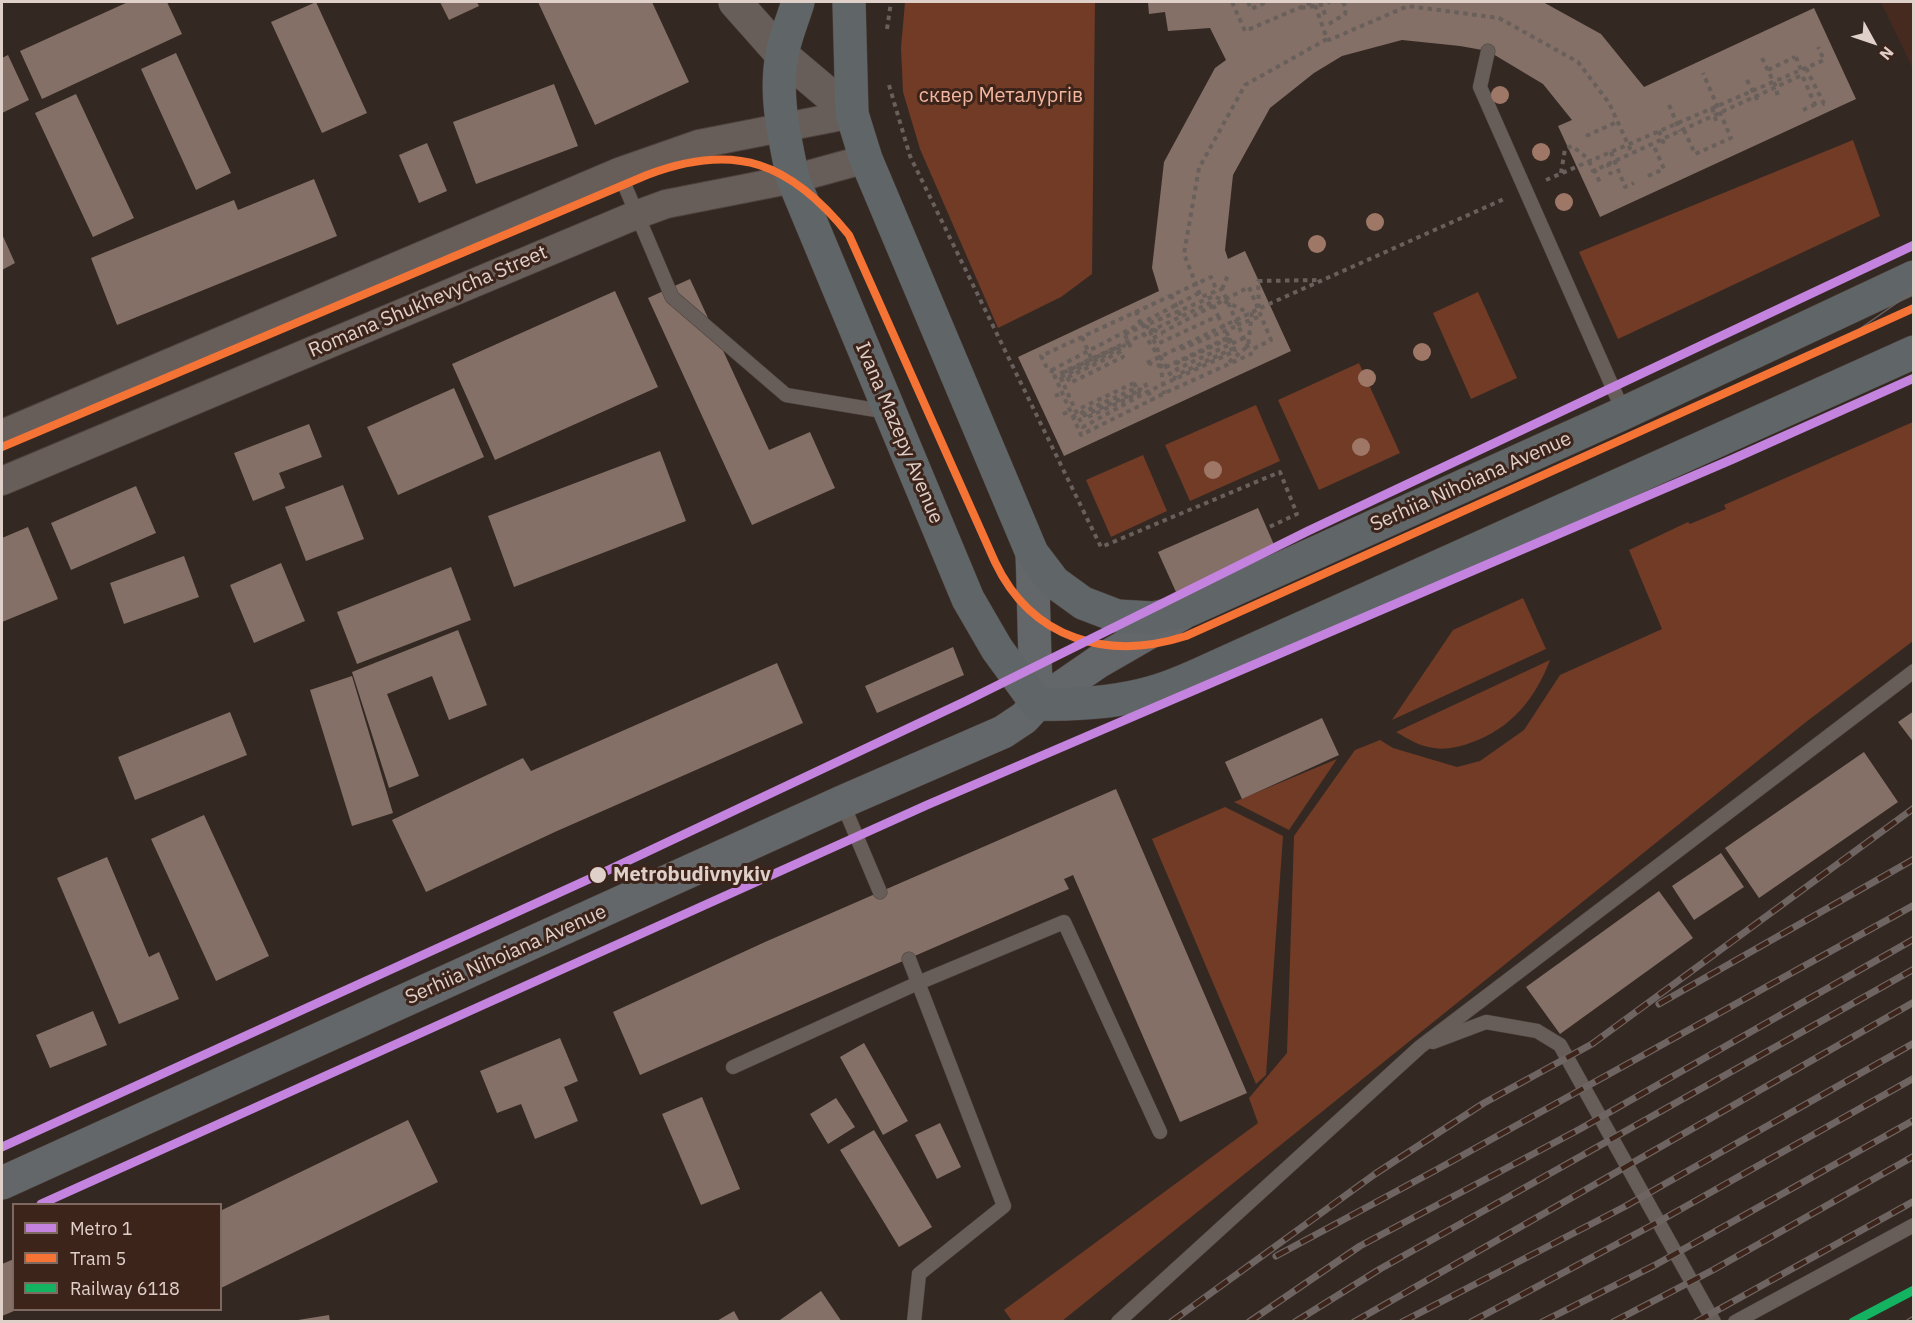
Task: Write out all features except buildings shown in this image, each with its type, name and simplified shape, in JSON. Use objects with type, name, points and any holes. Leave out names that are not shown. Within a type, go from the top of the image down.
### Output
[{"type":"highway","name":"Ivana Mazepy Avenue","points":[[798,2],[782,54],[779,93],[782,128],[793,179],[968,599],[997,649],[1037,704]]},
{"type":"highway","points":[[849,2],[852,114],[866,159],[1032,553],[1054,582],[1083,603],[1117,615],[1153,618],[1189,610]]},
{"type":"highway","name":"Serhiia Nihoiana Avenue","points":[[1189,610],[1624,413],[1914,277]]},
{"type":"highway","points":[[1037,704],[1065,705],[1110,701],[1155,692],[1222,664],[1914,352]]},
{"type":"main road","points":[[1032,553],[1037,704]]},
{"type":"main road","name":"Serhiia Nihoiana Avenue","points":[[2,1183],[842,802],[1003,732],[1024,718],[1037,704],[1098,662],[1189,610]]},
{"type":"street","points":[[735,2],[782,54],[852,114]]},
{"type":"street","points":[[2,434],[619,172],[699,144],[852,114]]},
{"type":"street","name":"Romana Shukhevycha Street","points":[[2,481],[636,215],[666,204],[793,179],[866,159]]},
{"type":"lane","points":[[1488,51],[1480,87],[1624,413]]},
{"type":"lane","points":[[619,172],[672,297],[786,395],[890,412]]},
{"type":"lane","points":[[1118,1322],[1420,1047],[1914,671]]},
{"type":"lane","points":[[842,802],[880,892]]},
{"type":"lane","points":[[733,1067],[918,983],[1064,922],[1160,1132]]},
{"type":"lane","points":[[909,959],[1004,1206],[919,1274],[914,1322]]},
{"type":"lane","points":[[1420,1047],[1486,1022],[1537,1031],[1560,1045],[1714,1322]]},
{"type":"lane","points":[[1735,1322],[1914,1226]]},
{"type":"path","points":[[886,34],[891,2]]},
{"type":"path","points":[[1228,275],[1222,289],[1201,297],[1184,254],[1199,168],[1245,85],[1327,39],[1314,3],[1245,31],[1232,2]]},
{"type":"path","points":[[1248,2],[1251,9],[1267,2]]},
{"type":"path","points":[[1296,9],[1330,2]]},
{"type":"path","points":[[1329,24],[1345,14],[1346,8],[1343,2]]},
{"type":"path","points":[[1321,3],[1326,17]]},
{"type":"path","points":[[1320,19],[1329,40]]},
{"type":"path","points":[[1590,160],[1593,171],[1776,87],[1806,68],[1824,60],[1818,47]]},
{"type":"path","points":[[1769,69],[1795,57],[1816,107],[1828,102],[1824,104],[1818,86],[1806,68]]},
{"type":"path","points":[[1762,58],[1775,81]]},
{"type":"path","points":[[1769,69],[1779,98]]},
{"type":"path","points":[[1719,106],[1704,73],[1727,122]]},
{"type":"path","points":[[1239,325],[1147,363],[1250,313],[1590,160],[1789,75],[1801,73]]},
{"type":"path","points":[[1789,75],[1794,87]]},
{"type":"path","points":[[888,78],[909,156],[1101,548],[1280,472],[1297,514],[1267,528]]},
{"type":"path","points":[[1747,80],[1759,103]]},
{"type":"path","points":[[1609,103],[1632,153]]},
{"type":"path","points":[[1803,110],[1816,104]]},
{"type":"path","points":[[1677,124],[1669,105],[1695,154],[1731,138],[1722,112]]},
{"type":"path","points":[[1712,108],[1717,123]]},
{"type":"path","points":[[1586,136],[1617,122]]},
{"type":"path","points":[[1659,131],[1667,148],[1664,139]]},
{"type":"path","points":[[1611,175],[1608,165],[1682,131]]},
{"type":"path","points":[[1648,176],[1664,169],[1653,144]]},
{"type":"path","points":[[1561,174],[1565,149],[1572,146],[1590,160],[1600,184]]},
{"type":"path","points":[[1611,152],[1625,187],[1634,183]]},
{"type":"path","points":[[1126,342],[1120,352],[1067,376],[1048,370],[1041,356],[1211,277],[1216,289],[1213,306],[1216,315],[1163,340],[1158,330],[1212,305],[1213,306],[1228,303]]},
{"type":"path","points":[[1259,309],[1258,281],[1323,280]]},
{"type":"path","points":[[1060,375],[1083,415],[1086,418],[1139,393],[1134,382],[1081,408],[1083,415],[1083,427],[1147,392],[1235,351],[1255,348],[1272,340],[1249,287],[1161,333],[1137,326]]},
{"type":"path","points":[[1222,289],[1251,354]]},
{"type":"path","points":[[1062,394],[1052,370],[1199,293]]},
{"type":"path","points":[[1172,295],[1181,317]]},
{"type":"path","points":[[1250,313],[1214,296],[1066,360],[1052,374],[1081,435],[1169,391],[1251,354],[1257,348]]},
{"type":"path","points":[[1213,306],[1235,351]]},
{"type":"path","points":[[1060,375],[1091,358],[1181,317],[1213,306]]},
{"type":"path","points":[[1136,311],[1145,334]]},
{"type":"path","points":[[1234,315],[1242,312]]},
{"type":"path","points":[[1070,410],[1075,421],[1094,428],[1221,369],[1248,346],[1250,313]]},
{"type":"path","points":[[1155,345],[1218,316]]},
{"type":"path","points":[[1225,329],[1261,316]]},
{"type":"path","points":[[1137,326],[1160,358],[1164,394]]},
{"type":"path","points":[[1056,382],[1119,350],[1137,326]]},
{"type":"path","points":[[1150,331],[1173,380]]},
{"type":"path","points":[[1125,334],[1131,348]]},
{"type":"path","points":[[1153,338],[1160,335]]},
{"type":"path","points":[[1169,391],[1179,371],[1250,335]]},
{"type":"path","points":[[1082,337],[1091,358]]},
{"type":"path","points":[[1147,363],[1166,367],[1229,337]]},
{"type":"path","points":[[1228,339],[1232,345],[1232,349],[1179,374],[1175,364],[1228,339]]},
{"type":"path","points":[[1118,347],[1123,357],[1070,382],[1067,376],[1065,372],[1118,347]]},
{"type":"path","points":[[1173,380],[1177,369]]},
{"type":"path","points":[[1145,383],[1153,401]]},
{"type":"path","points":[[1083,415],[1136,388],[1147,392]]},
{"type":"path","points":[[1072,417],[1083,415],[1137,390],[1157,397]]},
{"type":"path","points":[[1055,397],[1062,394]]},
{"type":"path","points":[[1063,413],[1070,410]]},
{"type":"shaded area","points":[[1881,2],[1913,2],[1913,69]]},
{"type":"green space","name":"сквер Металургів","points":[[905,2],[1095,2],[1092,274],[1061,297],[998,328],[920,149],[903,92],[901,48]]},
{"type":"green space","points":[[1853,140],[1880,216],[1618,339],[1579,252]]},
{"type":"green space","points":[[1478,292],[1517,378],[1471,399],[1433,313]]},
{"type":"green space","points":[[1359,363],[1400,453],[1319,490],[1278,400]]},
{"type":"green space","points":[[1256,405],[1280,461],[1190,501],[1165,445]]},
{"type":"green space","points":[[1913,422],[1913,641],[1806,722],[1062,1321],[1012,1321],[1004,1310],[1258,1123],[1249,1098],[1287,1053],[1294,836],[1355,750],[1380,740],[1393,748],[1457,767],[1480,761],[1524,730],[1560,675],[1662,629],[1629,550],[1688,522],[1690,524],[1726,509],[1724,505]]},
{"type":"green space","points":[[1143,455],[1167,511],[1111,537],[1086,480]]},
{"type":"green space","points":[[1523,598],[1546,649],[1392,720],[1453,630]]},
{"type":"green space","points":[[1550,660],[1537,687],[1520,711],[1498,730],[1485,737],[1461,746],[1438,749],[1409,740],[1396,732]]},
{"type":"green space","points":[[1337,759],[1289,830],[1234,802]]},
{"type":"green space","points":[[1225,807],[1283,836],[1266,1075],[1256,1084],[1152,839]]},
{"type":"tram line","name":"5","points":[[2,447],[647,175],[679,165],[708,160],[735,160],[760,165],[783,175],[805,190],[849,235],[995,562],[1011,589],[1029,610],[1051,626],[1075,638],[1101,644],[1128,646],[1157,643],[1186,636],[1914,308]]},
{"type":"tram line","points":[[1848,337],[1914,291]]},
{"type":"railway","points":[[1171,1322],[1375,1174],[1484,1103],[1592,1044],[1914,808]]},
{"type":"railway","points":[[1659,1004],[1914,859]]},
{"type":"railway","points":[[1276,1256],[1914,905]]},
{"type":"railway","points":[[1249,1322],[1360,1246],[1580,1129],[1914,939]]},
{"type":"railway","points":[[1295,1322],[1380,1269],[1914,969]]},
{"type":"railway","points":[[1354,1322],[1914,1002]]},
{"type":"railway","points":[[1402,1322],[1624,1207],[1914,1043]]},
{"type":"railway","points":[[1471,1322],[1658,1222],[1914,1078]]},
{"type":"railway","points":[[1542,1322],[1657,1264],[1914,1120]]},
{"type":"railway","points":[[1613,1322],[1713,1270],[1914,1156]]},
{"type":"railway","points":[[1696,1322],[1914,1201]]},
{"type":"railway","points":[[1909,1322],[1914,1319]]},
{"type":"metro line","name":"1","points":[[2,1147],[598,875],[966,701],[1308,531],[1914,245]]},
{"type":"metro line","name":"1","points":[[43,1203],[927,805],[1733,459],[1914,378]]},
{"type":"rail line","name":"6118","points":[[1853,1322],[1914,1290]]},
{"type":"place","name":"Metrobudivnykiv","points":[[598,875]]}]
